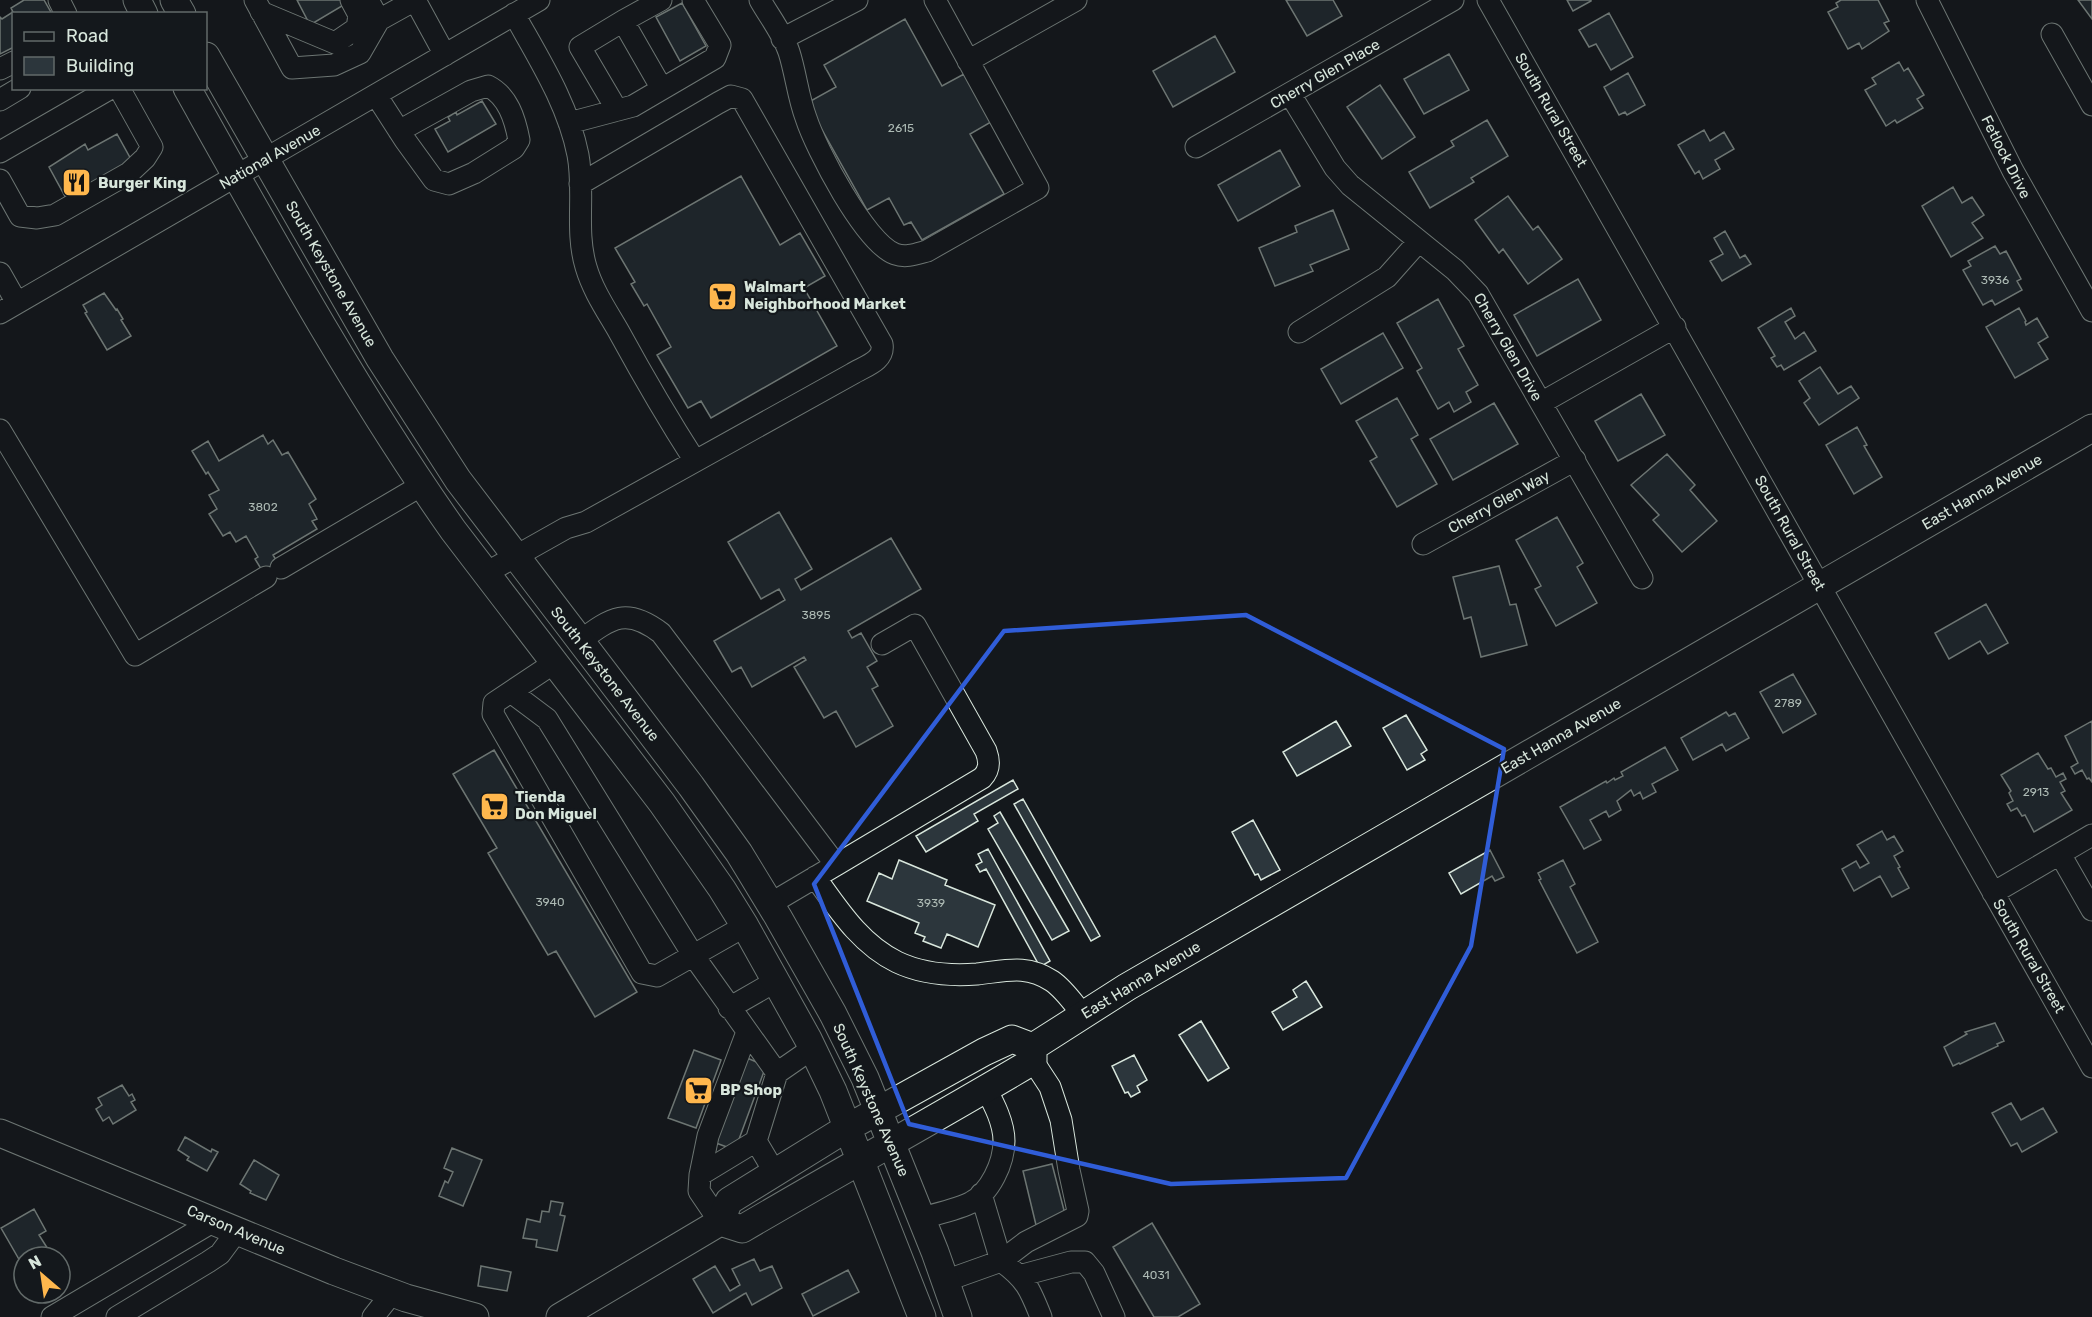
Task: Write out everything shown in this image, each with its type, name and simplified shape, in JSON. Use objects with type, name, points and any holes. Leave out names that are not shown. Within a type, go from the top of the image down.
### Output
[{"type":"main road","name":"South Keystone Avenue","points":[[207,58],[380,359],[458,480],[719,823],[770,904],[833,1014],[879,1112],[957,1317]]},
{"type":"main road","name":"South Keystone Avenue","points":[[188,90],[363,395],[422,485],[486,573],[662,803],[745,926],[813,1048],[833,1091],[922,1317]]},
{"type":"main road","name":"East Hanna Avenue","points":[[720,1222],[742,1228],[859,1160],[892,1144],[986,1089],[1083,1015],[1127,987],[2092,428]]},
{"type":"main road","points":[[554,663],[580,641]]},
{"type":"main road","points":[[560,1317],[720,1222],[729,1201],[847,1128],[984,1052],[1012,1039],[1033,1054]]},
{"type":"main road","name":"Carson Avenue","points":[[0,1133],[334,1271],[475,1317]]},
{"type":"street","points":[[258,6],[335,44],[357,28],[359,15],[351,0]]},
{"type":"street","points":[[368,0],[379,20]]},
{"type":"street","points":[[258,6],[292,68],[334,65],[360,53],[379,20],[415,0],[445,55]]},
{"type":"street","name":"National Avenue","points":[[9,308],[539,0]]},
{"type":"street","points":[[617,110],[580,46],[661,0]]},
{"type":"street","points":[[569,123],[633,106],[715,58],[720,45],[693,0]]},
{"type":"street","points":[[760,0],[789,50],[805,116],[814,139],[855,212],[882,245],[895,254],[909,256],[927,251],[1038,188],[935,0]]},
{"type":"street","points":[[782,39],[856,0]]},
{"type":"street","points":[[968,62],[1076,0]]},
{"type":"street","name":"Cherry Glen Place","points":[[1196,147],[1453,0]]},
{"type":"street","name":"South Rural Street","points":[[1488,0],[2092,1067]]},
{"type":"street","name":"Fetlock Drive","points":[[1927,0],[2013,171],[2092,311]]},
{"type":"street","points":[[514,14],[549,77],[569,123],[578,155],[581,243],[594,290],[643,377],[695,461]]},
{"type":"street","points":[[623,21],[662,89]]},
{"type":"street","points":[[2052,34],[2092,105]]},
{"type":"street","points":[[376,95],[399,131],[434,180],[449,184],[474,173],[514,148],[519,140],[510,109],[497,91],[488,86],[471,91],[399,131]]},
{"type":"street","points":[[0,100],[17,90]]},
{"type":"street","points":[[0,152],[108,90]]},
{"type":"street","points":[[0,180],[20,216],[37,218],[56,215],[129,173],[145,158],[152,147],[121,90]]},
{"type":"street","name":"Cherry Glen Drive","points":[[1290,94],[1341,175],[1358,192],[1461,274],[1479,294],[1642,578]]},
{"type":"street","points":[[486,573],[566,528],[586,522],[880,357],[883,351],[882,344],[742,99],[731,96],[725,99],[580,184]]},
{"type":"street","points":[[1299,332],[1387,278],[1419,241]]},
{"type":"street","points":[[0,273],[9,308]]},
{"type":"street","points":[[1541,403],[1674,327]]},
{"type":"street","points":[[0,430],[135,655],[422,485]]},
{"type":"street","name":"Cherry Glen Way","points":[[1423,544],[1575,460]]},
{"type":"street","points":[[580,641],[599,626],[622,616],[634,617],[662,633],[836,865]]},
{"type":"street","points":[[770,904],[987,773],[990,762],[986,752],[915,625],[882,644]]},
{"type":"street","points":[[554,663],[494,703],[493,714],[642,973],[657,976],[745,926]]},
{"type":"street","points":[[511,692],[547,719],[693,955],[777,1073]]},
{"type":"street","points":[[1993,893],[2092,836]]},
{"type":"street","points":[[2060,854],[2092,910]]},
{"type":"street","points":[[815,877],[850,925],[871,946],[897,962],[934,974],[977,974],[1009,969],[1033,971],[1054,982],[1083,1015]]},
{"type":"street","points":[[729,1008],[776,981]]},
{"type":"street","points":[[720,1222],[699,1191],[700,1175],[708,1136],[747,1032]]},
{"type":"street","points":[[700,1175],[756,1141],[777,1073],[813,1048]]},
{"type":"street","points":[[945,1281],[1001,1261],[1026,1242],[1072,1220],[1078,1211],[1061,1120],[1050,1087],[1033,1054]]},
{"type":"street","points":[[921,1218],[970,1203],[988,1189],[998,1171],[1005,1141],[1001,1124],[986,1089]]},
{"type":"street","points":[[756,1141],[775,1173]]},
{"type":"street","points":[[981,1194],[1001,1261],[1027,1284],[1041,1317]]},
{"type":"street","points":[[52,1317],[226,1226]]},
{"type":"street","points":[[117,1317],[220,1254],[226,1226]]},
{"type":"street","points":[[1019,1276],[1071,1262],[1086,1262],[1094,1273],[1114,1317]]},
{"type":"street","points":[[374,1317],[393,1292]]},
{"type":"highlighted area","points":[[1246,615],[1504,749],[1471,946],[1346,1178],[1171,1184],[909,1124],[814,884],[1004,631]]},
{"type":"building","points":[[24,0],[44,0],[51,12],[13,12],[11,8]]},
{"type":"building","points":[[297,0],[345,0],[347,3],[310,25]]},
{"type":"building","points":[[1286,0],[1333,0],[1342,16],[1307,36]]},
{"type":"building","points":[[1567,0],[1591,0],[1591,1],[1573,11]]},
{"type":"building","points":[[1841,0],[1878,0],[1889,21],[1884,23],[1889,31],[1862,49],[1859,43],[1848,49],[1828,12],[1838,7],[1836,3]]},
{"type":"building","points":[[2078,0],[2092,0],[2092,19]]},
{"type":"building","points":[[682,3],[706,46],[680,61],[656,17]]},
{"type":"building","points":[[12,13],[12,48],[0,54],[0,17],[2,19]]},
{"type":"building","points":[[1609,13],[1633,57],[1611,70],[1596,44],[1589,47],[1579,30]]},
{"type":"building","points":[[905,19],[942,86],[964,74],[991,122],[970,134],[1004,194],[922,240],[911,222],[904,225],[889,198],[867,210],[807,103],[836,87],[824,65]]},
{"type":"building","points":[[1215,36],[1235,72],[1173,107],[1153,71]]},
{"type":"building","points":[[1449,54],[1469,90],[1424,114],[1404,79]]},
{"type":"building","points":[[1899,62],[1904,71],[1908,68],[1924,95],[1917,99],[1923,108],[1897,123],[1895,120],[1886,126],[1865,90],[1876,84],[1872,78]]},
{"type":"building","points":[[1628,73],[1645,105],[1627,115],[1625,112],[1619,115],[1604,87]]},
{"type":"building","points":[[1380,85],[1415,137],[1382,159],[1347,107]]},
{"type":"building","points":[[482,101],[496,124],[448,152],[435,129],[450,121],[448,117],[456,112],[457,115]]},
{"type":"building","points":[[1487,120],[1508,156],[1471,178],[1474,182],[1430,208],[1409,172],[1454,146],[1451,141]]},
{"type":"building","points":[[1704,130],[1710,141],[1724,132],[1734,149],[1715,160],[1720,169],[1703,179],[1699,171],[1695,174],[1678,145]]},
{"type":"building","name":"Burger King","points":[[117,134],[133,163],[67,200],[49,167],[85,144],[88,150]]},
{"type":"building","points":[[1280,150],[1300,186],[1238,221],[1218,185]]},
{"type":"building","name":"Walmart Neighborhood Market","points":[[741,176],[780,245],[800,233],[825,276],[804,288],[837,346],[711,418],[701,401],[688,408],[657,355],[671,347],[647,304],[644,306],[631,284],[635,282],[615,248]]},
{"type":"building","points":[[1953,187],[1962,203],[1972,197],[1984,215],[1972,223],[1983,238],[1951,257],[1922,206]]},
{"type":"building","points":[[1508,196],[1533,230],[1538,226],[1562,259],[1528,284],[1503,249],[1499,253],[1475,220]]},
{"type":"building","points":[[1333,210],[1349,249],[1310,265],[1313,271],[1275,286],[1259,248],[1297,232],[1295,226]]},
{"type":"building","points":[[1725,231],[1740,258],[1745,255],[1751,264],[1722,281],[1710,261],[1723,254],[1714,238]]},
{"type":"building","points":[[1995,246],[2000,254],[2006,251],[2021,279],[2017,281],[2022,290],[1995,305],[1992,300],[1983,305],[1963,270],[1971,266],[1968,261]]},
{"type":"building","points":[[1578,279],[1601,320],[1537,356],[1514,315]]},
{"type":"building","points":[[104,293],[117,309],[131,336],[107,350],[85,313],[87,312],[83,305]]},
{"type":"building","points":[[1438,299],[1464,346],[1458,349],[1478,385],[1466,392],[1471,402],[1454,412],[1449,402],[1438,409],[1417,371],[1422,368],[1397,323]]},
{"type":"building","points":[[1791,308],[1795,316],[1785,322],[1795,339],[1804,332],[1816,351],[1784,370],[1781,365],[1777,367],[1771,358],[1775,356],[1758,328]]},
{"type":"building","points":[[2019,308],[2026,325],[2037,318],[2048,337],[2038,343],[2048,359],[2015,378],[1986,327]]},
{"type":"building","points":[[1383,333],[1403,368],[1341,404],[1321,369]]},
{"type":"building","points":[[1820,367],[1838,394],[1851,386],[1859,398],[1819,425],[1804,403],[1810,398],[1799,381]]},
{"type":"building","points":[[1641,394],[1665,435],[1618,461],[1595,421]]},
{"type":"building","points":[[1397,398],[1418,435],[1411,439],[1437,484],[1397,507],[1370,461],[1377,457],[1356,421]]},
{"type":"building","points":[[1494,403],[1518,444],[1453,480],[1430,439]]},
{"type":"building","points":[[1857,427],[1867,445],[1864,446],[1882,477],[1854,494],[1826,445]]},
{"type":"building","points":[[263,435],[268,444],[273,440],[282,455],[288,452],[316,499],[309,504],[317,519],[312,521],[317,529],[273,555],[284,573],[269,582],[255,559],[258,557],[246,536],[236,542],[230,532],[223,536],[209,514],[217,509],[209,495],[219,490],[192,451],[208,441],[219,461]]},
{"type":"building","points":[[1667,454],[1695,485],[1690,490],[1717,521],[1682,552],[1653,520],[1659,515],[1631,485]]},
{"type":"building","points":[[779,512],[812,569],[795,579],[801,590],[891,538],[921,589],[848,631],[852,638],[861,633],[877,661],[867,667],[878,686],[872,689],[893,726],[856,747],[836,711],[824,718],[794,667],[806,660],[804,657],[752,687],[741,667],[732,672],[714,641],[785,600],[779,589],[761,599],[728,542]]},
{"type":"building","points":[[1557,517],[1583,563],[1577,567],[1597,603],[1556,626],[1535,589],[1541,586],[1516,540]]},
{"type":"building","points":[[1499,566],[1510,605],[1516,604],[1527,645],[1481,657],[1471,617],[1464,619],[1453,577]]},
{"type":"building","points":[[1986,604],[2008,643],[1988,654],[1980,641],[1949,659],[1935,633]]},
{"type":"building","points":[[1793,674],[1816,714],[1783,733],[1760,692]]},
{"type":"building","points":[[1726,712],[1729,716],[1735,713],[1749,738],[1726,751],[1722,744],[1693,760],[1681,738]]},
{"type":"building","points":[[1406,715],[1427,750],[1421,754],[1425,760],[1407,770],[1383,728]]},
{"type":"building","points":[[1336,721],[1351,746],[1297,776],[1283,752]]},
{"type":"building","points":[[2092,721],[2092,782],[2089,778],[2087,779],[2082,770],[2075,774],[2071,767],[2078,763],[2065,736]]},
{"type":"building","points":[[1665,747],[1678,770],[1652,784],[1656,792],[1643,799],[1640,792],[1634,796],[1631,790],[1617,801],[1621,810],[1609,817],[1606,811],[1590,820],[1601,840],[1584,849],[1560,807],[1606,781],[1607,783],[1623,776],[1621,772]]},
{"type":"building","points":[[494,750],[637,992],[595,1017],[556,951],[548,955],[488,853],[497,848],[453,774]]},
{"type":"building","points":[[2038,753],[2056,777],[2063,773],[2066,779],[2060,782],[2065,791],[2061,793],[2072,810],[2034,832],[2025,815],[2022,816],[2017,808],[2011,811],[2007,804],[2013,801],[2009,793],[2011,791],[2001,775]]},
{"type":"building","points":[[1013,780],[1018,789],[974,814],[978,821],[926,852],[916,836]]},
{"type":"building","points":[[1023,799],[1100,936],[1091,941],[1014,804]]},
{"type":"building","points":[[1000,812],[1069,931],[1052,940],[988,829],[998,823],[994,816]]},
{"type":"building","points":[[1253,820],[1280,870],[1261,880],[1258,874],[1255,875],[1232,832]]},
{"type":"building","points":[[1882,831],[1887,840],[1894,836],[1903,851],[1894,856],[1909,888],[1892,897],[1880,876],[1854,891],[1842,869],[1856,861],[1860,868],[1869,863],[1857,845]]},
{"type":"building","points":[[988,849],[1050,961],[1040,967],[986,869],[980,872],[976,865],[982,862],[978,854]]},
{"type":"building","points":[[1490,850],[1504,877],[1495,881],[1492,876],[1461,894],[1449,873]]},
{"type":"building","points":[[899,860],[947,880],[945,885],[995,905],[978,947],[947,934],[941,948],[923,941],[925,937],[915,933],[919,923],[867,901],[879,873],[892,879]]},
{"type":"building","points":[[1563,860],[1575,884],[1570,887],[1598,942],[1577,953],[1539,880],[1541,879],[1538,873]]},
{"type":"building","points":[[1306,981],[1322,1007],[1283,1030],[1272,1012],[1297,997],[1293,990]]},
{"type":"building","points":[[1201,1021],[1229,1068],[1208,1081],[1179,1035]]},
{"type":"building","points":[[1995,1023],[2004,1041],[1997,1044],[1998,1046],[1953,1066],[1944,1047],[1967,1034],[1965,1032]]},
{"type":"building","points":[[694,1050],[721,1060],[696,1128],[668,1118]]},
{"type":"building","points":[[1134,1055],[1147,1080],[1137,1086],[1140,1092],[1131,1097],[1128,1092],[1125,1093],[1112,1066]]},
{"type":"building","points":[[747,1058],[766,1066],[735,1150],[716,1143]]},
{"type":"building","points":[[122,1085],[129,1096],[132,1094],[135,1100],[131,1102],[136,1110],[113,1124],[109,1117],[103,1121],[96,1109],[102,1105],[98,1098]]},
{"type":"building","points":[[2011,1103],[2021,1120],[2043,1108],[2057,1132],[2022,1152],[2017,1143],[2011,1146],[1992,1113]]},
{"type":"building","points":[[185,1137],[211,1152],[212,1149],[218,1152],[207,1171],[187,1160],[189,1157],[178,1150]]},
{"type":"building","points":[[452,1148],[482,1160],[463,1206],[439,1196],[445,1181],[448,1183],[453,1172],[444,1168]]},
{"type":"building","points":[[254,1160],[279,1175],[266,1200],[250,1193],[251,1191],[240,1184]]},
{"type":"building","points":[[1052,1164],[1066,1218],[1036,1225],[1023,1171]]},
{"type":"building","points":[[551,1201],[563,1203],[560,1215],[565,1216],[557,1251],[536,1247],[537,1240],[523,1238],[527,1219],[540,1222],[542,1211],[549,1212]]},
{"type":"building","points":[[34,1209],[46,1231],[39,1235],[45,1245],[12,1245],[12,1247],[1,1228]]},
{"type":"building","points":[[1152,1223],[1200,1304],[1178,1317],[1154,1317],[1113,1247]]},
{"type":"building","points":[[754,1259],[760,1271],[772,1266],[782,1288],[752,1305],[746,1293],[713,1313],[693,1279],[715,1266],[730,1291],[740,1285],[732,1269]]},
{"type":"building","points":[[481,1266],[511,1272],[507,1291],[478,1286]]},
{"type":"building","points":[[848,1270],[859,1292],[813,1316],[802,1294]]},
{"type":"place","name":"Burger King","points":[[77,183]]},
{"type":"place","name":"Walmart Neighborhood Market","points":[[723,296]]},
{"type":"place","name":"Tienda Don Miguel","points":[[494,806]]},
{"type":"place","name":"BP Shop","points":[[699,1090]]}]
